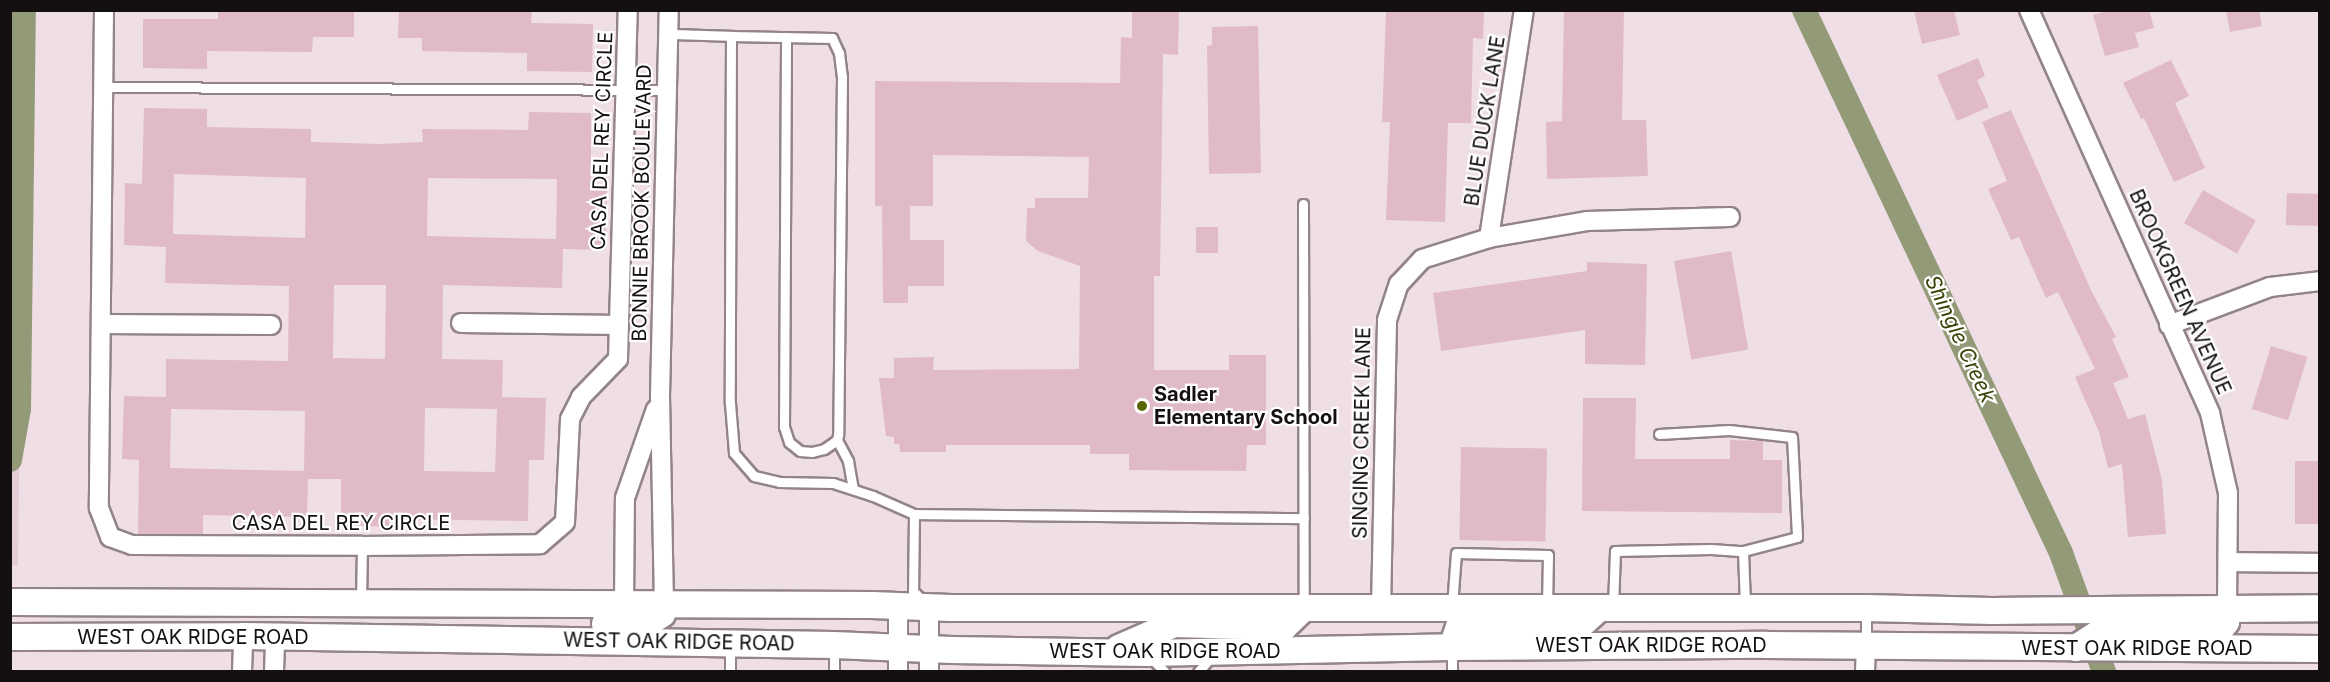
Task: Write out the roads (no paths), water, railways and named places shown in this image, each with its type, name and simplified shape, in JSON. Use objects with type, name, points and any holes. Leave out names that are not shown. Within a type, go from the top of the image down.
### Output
[{"type":"street","name":"CASA DEL REY CIRCLE","points":[[104,10],[99,508],[110,537],[132,545],[362,546],[540,544],[565,522],[570,419],[582,398],[618,359],[628,10]]},
{"type":"street","name":"BONNIE BROOK BOULEVARD","points":[[664,605],[660,396],[669,10]]},
{"type":"street","name":"BLUE DUCK LANE","points":[[1489,238],[1524,10]]},
{"type":"street","name":"BROOKGREEN AVENUE","points":[[2029,10],[2210,413],[2228,493],[2227,608]]},
{"type":"street","name":"SINGING CREEK LANE","points":[[1381,608],[1387,320],[1399,284],[1422,259],[1489,238],[1587,220],[1730,218]]},
{"type":"street","points":[[2169,325],[2270,287],[2319,281]]},
{"type":"street","points":[[461,323],[619,325]]},
{"type":"street","points":[[101,324],[271,325]]},
{"type":"street","name":"BONNIE BROOK BOULEVARD","points":[[624,604],[625,498],[660,396]]},
{"type":"street","points":[[2228,562],[2319,563]]},
{"type":"street","name":"WEST OAK RIDGE ROAD","points":[[10,602],[664,605],[914,602],[1304,608],[1866,608],[2019,611],[2319,608]]},
{"type":"street","points":[[898,659],[914,602]]},
{"type":"street","points":[[914,602],[929,660]]},
{"type":"street","points":[[242,672],[244,629],[260,621],[416,623],[461,604]]},
{"type":"street","points":[[458,639],[494,625],[648,623],[662,614],[664,605]]},
{"type":"street","points":[[1108,653],[1174,624],[1284,627],[1304,608]]},
{"type":"street","points":[[1452,659],[1459,627],[1576,629],[1606,608]]},
{"type":"street","points":[[2076,648],[2104,630],[2222,627],[2226,622],[2227,608]]},
{"type":"street","name":"WEST OAK RIDGE ROAD","points":[[10,637],[243,636],[834,645],[898,659],[929,660],[1108,653],[1216,653],[1452,659],[1866,646],[2319,649]]},
{"type":"street","points":[[274,672],[275,637]]},
{"type":"street","points":[[1865,672],[1866,646]]},
{"type":"lane","points":[[669,34],[832,38],[839,53],[842,77],[837,440],[848,461],[853,489]]},
{"type":"lane","points":[[731,36],[730,403],[734,453],[754,476],[779,482],[833,483],[914,514],[1304,518]]},
{"type":"lane","points":[[786,37],[784,427],[789,442],[800,451],[824,449],[837,440]]},
{"type":"lane","points":[[103,87],[668,90]]},
{"type":"lane","points":[[1303,204],[1304,608]]},
{"type":"lane","points":[[1606,608],[1615,551],[1743,551],[1797,537],[1792,437],[1729,430],[1659,434]]},
{"type":"lane","points":[[914,514],[914,602]]},
{"type":"lane","points":[[361,604],[362,546]]},
{"type":"lane","points":[[1743,551],[1745,608]]},
{"type":"lane","points":[[1451,608],[1456,553],[1548,555],[1547,608]]},
{"type":"lane","points":[[1866,608],[1866,646]]},
{"type":"lane","points":[[730,643],[730,672]]},
{"type":"lane","points":[[834,645],[834,672]]},
{"type":"lane","points":[[1146,653],[1165,672]]},
{"type":"lane","points":[[1198,672],[1216,653]]},
{"type":"waterway","points":[[10,460],[19,409],[24,10]]},
{"type":"waterway","name":"Shingle Creek","points":[[1804,10],[2061,553],[2104,672]]},
{"type":"place","name":"Sadler Elementary School","points":[[1142,406]]}]
